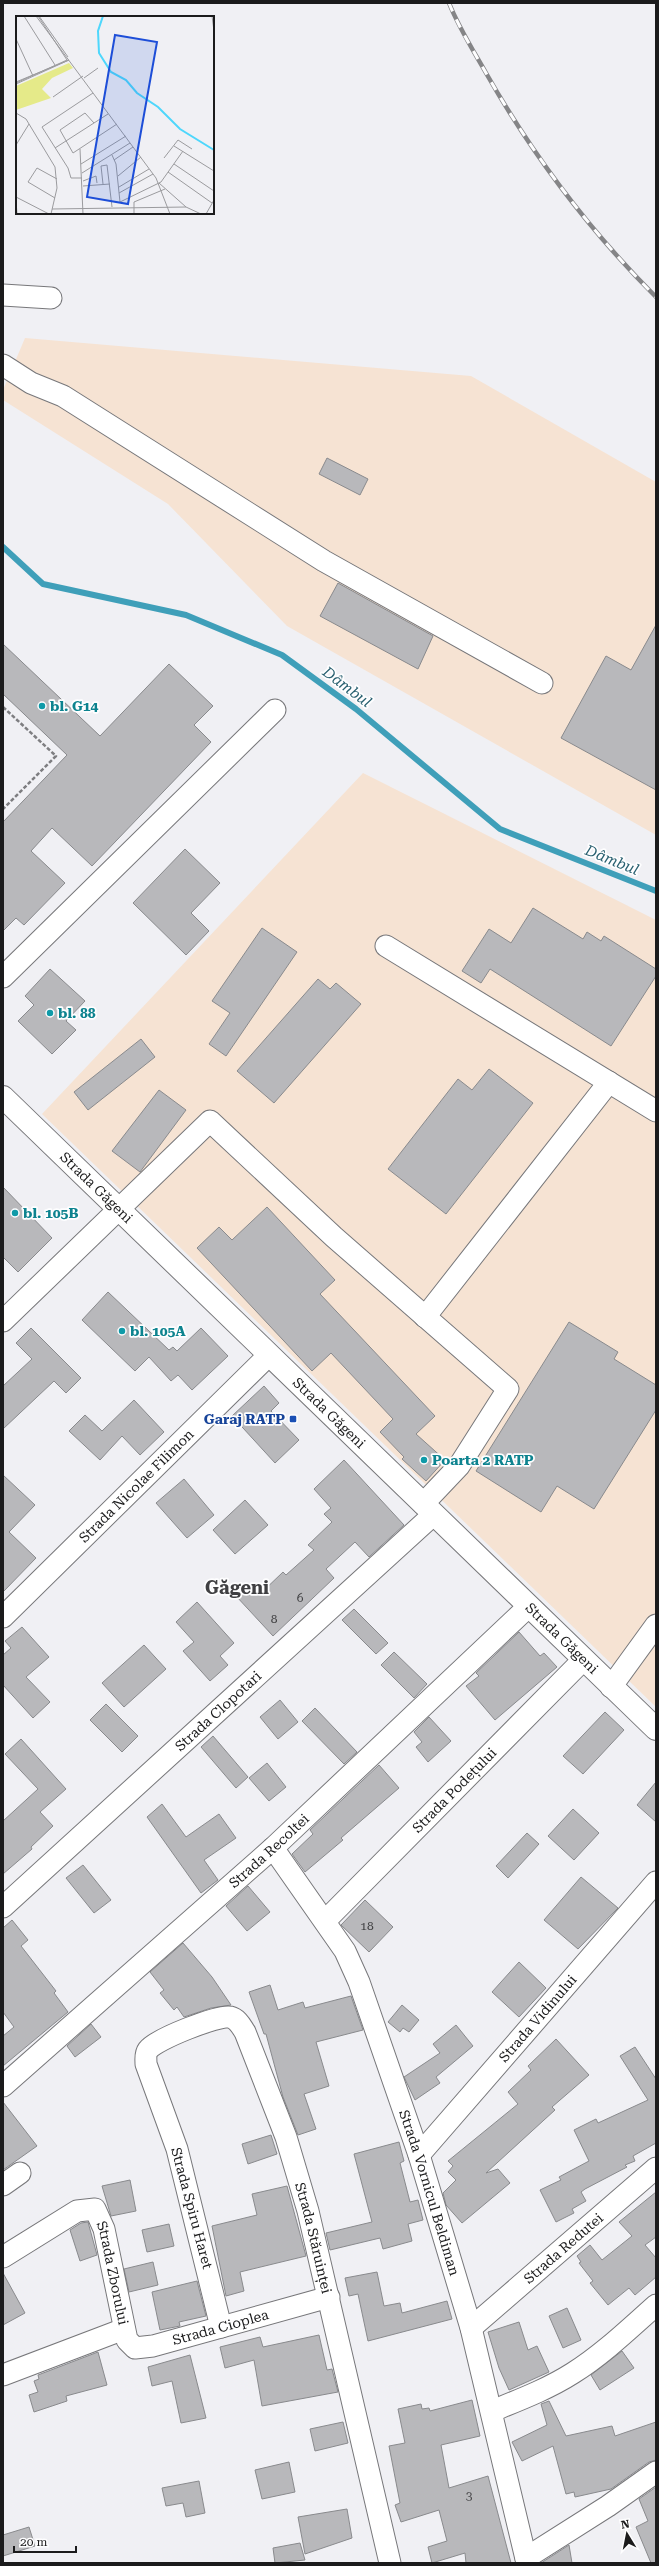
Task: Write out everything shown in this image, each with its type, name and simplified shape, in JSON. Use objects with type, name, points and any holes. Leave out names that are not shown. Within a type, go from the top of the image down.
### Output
[{"type":"main road","name":"Strada Găgeni","points":[[3,1096],[656,1730]]},
{"type":"street","points":[[3,295],[51,298]]},
{"type":"street","points":[[3,364],[31,383],[63,396],[324,560],[542,683]]},
{"type":"street","points":[[3,977],[275,710]]},
{"type":"street","points":[[386,946],[656,1111]]},
{"type":"street","points":[[3,1321],[210,1121],[425,1317],[608,1082]]},
{"type":"street","name":"Strada Clopotari","points":[[3,1907],[428,1510],[459,1466],[508,1389],[425,1317]]},
{"type":"street","name":"Strada Nicolae Filimon","points":[[3,1617],[269,1355]]},
{"type":"street","name":"Strada Recoltei","points":[[3,2086],[273,1848],[528,1607]]},
{"type":"street","points":[[611,1686],[656,1625]]},
{"type":"street","name":"Strada Podețului","points":[[325,1921],[583,1660]]},
{"type":"street","name":"Strada Vornicul Beldiman","points":[[273,1848],[345,1951],[359,1982],[419,2155],[471,2328],[492,2411],[526,2560]]},
{"type":"street","name":"Strada Vidinului","points":[[419,2155],[656,1882]]},
{"type":"street","name":"Strada Stăruinței","points":[[146,2054],[148,2049],[166,2039],[216,2018],[232,2018],[238,2021],[259,2064],[296,2169],[329,2297],[390,2563]]},
{"type":"street","name":"Strada Spiru Haret","points":[[146,2054],[146,2064],[178,2155],[220,2327]]},
{"type":"street","name":"Strada Redutei","points":[[471,2328],[656,2168]]},
{"type":"street","points":[[3,2185],[20,2173]]},
{"type":"street","name":"Strada Zborului","points":[[3,2256],[77,2211],[95,2209],[104,2229],[124,2329],[3,2375]]},
{"type":"street","name":"Strada Cioplea","points":[[124,2329],[131,2346],[142,2349],[329,2297]]},
{"type":"street","points":[[492,2411],[549,2387],[573,2373],[606,2349],[656,2305]]},
{"type":"street","points":[[526,2560],[608,2506],[656,2472]]},
{"type":"path","points":[[3,707],[56,756],[3,809]]},
{"type":"shaded area","points":[[25,338],[471,376],[656,482],[656,835],[287,626],[168,504],[3,400],[3,390]]},
{"type":"shaded area","points":[[363,773],[656,920],[656,1707],[42,1114]]},
{"type":"building","points":[[327,458],[368,479],[360,495],[319,474]]},
{"type":"building","points":[[338,583],[433,636],[418,669],[320,616]]},
{"type":"building","points":[[656,625],[656,790],[561,738],[606,656],[631,670]]},
{"type":"building","points":[[3,644],[100,736],[169,664],[213,706],[194,725],[211,742],[92,866],[52,828],[31,851],[65,883],[24,925],[16,918],[3,931],[3,822],[67,755],[3,694]]},
{"type":"building","points":[[185,849],[220,883],[191,913],[209,931],[186,955],[133,903]]},
{"type":"building","points":[[533,908],[583,939],[587,932],[601,941],[604,936],[656,969],[656,976],[611,1046],[490,969],[481,983],[462,971],[489,929],[511,943]]},
{"type":"building","points":[[262,928],[297,952],[226,1056],[209,1044],[230,1013],[212,1001]]},
{"type":"building","name":"bl. 88","points":[[50,969],[85,1001],[66,1021],[76,1030],[52,1054],[18,1021],[34,1005],[25,996]]},
{"type":"building","points":[[318,979],[330,989],[336,983],[361,1004],[274,1103],[237,1071]]},
{"type":"building","points":[[141,1039],[155,1057],[88,1110],[74,1092]]},
{"type":"building","points":[[489,1069],[533,1103],[446,1214],[388,1169],[458,1079],[472,1090]]},
{"type":"building","points":[[159,1090],[186,1110],[140,1172],[112,1151]]},
{"type":"building","name":"bl. 105B","points":[[3,1187],[52,1238],[18,1272],[3,1257]]},
{"type":"building","points":[[267,1207],[335,1280],[320,1294],[435,1416],[416,1434],[445,1460],[426,1481],[402,1459],[404,1457],[380,1432],[393,1419],[331,1353],[312,1371],[197,1248],[219,1227],[232,1240]]},
{"type":"building","points":[[108,1292],[169,1350],[173,1347],[177,1351],[201,1328],[228,1356],[192,1390],[178,1375],[171,1381],[149,1357],[135,1371],[82,1320]]},
{"type":"building","points":[[569,1322],[618,1352],[614,1359],[656,1385],[656,1410],[594,1509],[557,1486],[541,1512],[476,1471]]},
{"type":"building","points":[[31,1328],[81,1378],[66,1393],[54,1381],[3,1429],[3,1386],[32,1359],[16,1343]]},
{"type":"building","points":[[264,1386],[279,1403],[271,1411],[299,1440],[275,1463],[232,1416]]},
{"type":"building","points":[[134,1400],[164,1432],[140,1455],[122,1436],[100,1460],[69,1431],[85,1415],[102,1431]]},
{"type":"building","points":[[344,1460],[404,1525],[369,1557],[355,1542],[326,1569],[334,1578],[273,1636],[236,1596],[248,1585],[258,1596],[283,1572],[286,1575],[314,1550],[308,1545],[332,1522],[324,1514],[331,1508],[314,1489]]},
{"type":"building","points":[[3,1475],[35,1505],[9,1532],[36,1558],[3,1592]]},
{"type":"building","points":[[184,1479],[214,1515],[187,1538],[156,1503]]},
{"type":"building","points":[[245,1500],[268,1525],[235,1554],[213,1530]]},
{"type":"building","points":[[197,1602],[234,1643],[220,1656],[228,1665],[210,1681],[183,1651],[194,1642],[176,1622]]},
{"type":"building","points":[[354,1609],[388,1643],[376,1654],[342,1620]]},
{"type":"building","points":[[22,1627],[49,1657],[26,1677],[50,1702],[33,1718],[3,1685],[3,1655],[11,1648],[5,1641]]},
{"type":"building","points":[[519,1632],[540,1656],[544,1653],[557,1667],[495,1720],[466,1686],[479,1676],[476,1673]]},
{"type":"building","points":[[144,1645],[166,1669],[124,1707],[102,1683]]},
{"type":"building","points":[[394,1652],[427,1684],[414,1698],[381,1665]]},
{"type":"building","points":[[280,1700],[298,1722],[278,1739],[260,1717]]},
{"type":"building","points":[[106,1704],[138,1736],[122,1752],[90,1720]]},
{"type":"building","points":[[315,1708],[357,1752],[344,1764],[302,1721]]},
{"type":"building","points":[[605,1712],[624,1730],[583,1774],[563,1756]]},
{"type":"building","points":[[429,1717],[451,1741],[428,1762],[416,1747],[422,1742],[414,1732]]},
{"type":"building","points":[[213,1736],[248,1777],[236,1788],[201,1747]]},
{"type":"building","points":[[21,1739],[66,1789],[40,1812],[53,1826],[31,1847],[32,1849],[3,1874],[3,1821],[38,1789],[5,1754]]},
{"type":"building","points":[[267,1763],[286,1787],[269,1801],[249,1778]]},
{"type":"building","points":[[379,1765],[399,1788],[341,1838],[343,1840],[305,1872],[292,1854],[313,1834],[310,1830]]},
{"type":"building","points":[[656,1782],[656,1822],[637,1805]]},
{"type":"building","points":[[162,1804],[186,1837],[219,1814],[236,1838],[204,1860],[218,1880],[201,1893],[147,1817]]},
{"type":"building","points":[[573,1809],[599,1833],[574,1860],[548,1836]]},
{"type":"building","points":[[527,1833],[539,1844],[508,1878],[496,1866]]},
{"type":"building","points":[[83,1865],[111,1900],[94,1913],[66,1878]]},
{"type":"building","points":[[581,1877],[618,1908],[578,1949],[544,1920]]},
{"type":"building","points":[[248,1886],[270,1912],[247,1931],[226,1906]]},
{"type":"building","points":[[365,1900],[393,1927],[369,1952],[341,1925]]},
{"type":"building","points":[[12,1920],[28,1940],[21,1946],[56,1991],[54,1993],[68,2012],[3,2066],[3,2036],[14,2027],[3,2012],[3,1928]]},
{"type":"building","points":[[183,1943],[212,1977],[231,2005],[211,2008],[184,2017],[177,2007],[174,2010],[160,1993],[164,1990],[150,1972]]},
{"type":"building","points":[[519,1962],[546,1988],[519,2017],[492,1992]]},
{"type":"building","points":[[270,1985],[278,2010],[303,2002],[305,2008],[351,1996],[363,2030],[316,2042],[329,2086],[304,2094],[316,2129],[298,2135],[283,2097],[266,2034],[264,2034],[249,1992]]},
{"type":"building","points":[[402,2005],[419,2020],[409,2032],[403,2028],[400,2032],[388,2022]]},
{"type":"building","points":[[91,2024],[101,2037],[75,2057],[67,2046]]},
{"type":"building","points":[[456,2025],[473,2046],[436,2077],[440,2083],[415,2100],[404,2077],[440,2053],[433,2044]]},
{"type":"building","points":[[556,2039],[589,2075],[552,2107],[555,2110],[486,2173],[498,2169],[510,2183],[462,2223],[446,2205],[443,2193],[456,2180],[448,2172],[453,2166],[448,2161],[518,2104],[508,2092],[531,2070],[528,2066]]},
{"type":"building","points":[[635,2047],[656,2079],[656,2143],[633,2156],[635,2161],[625,2165],[627,2167],[581,2192],[586,2201],[572,2209],[574,2213],[556,2222],[540,2190],[561,2180],[559,2177],[589,2161],[574,2130],[596,2119],[598,2123],[648,2100],[620,2056]]},
{"type":"building","points":[[3,2102],[37,2146],[3,2170]]},
{"type":"building","points":[[271,2135],[277,2154],[248,2164],[242,2144]]},
{"type":"building","points":[[399,2142],[404,2161],[400,2163],[410,2202],[418,2200],[423,2220],[408,2224],[412,2241],[383,2249],[380,2238],[330,2250],[326,2233],[372,2222],[354,2154]]},
{"type":"building","points":[[130,2180],[136,2211],[111,2216],[102,2186]]},
{"type":"building","points":[[287,2186],[306,2256],[240,2272],[244,2291],[226,2296],[212,2226],[257,2215],[252,2194]]},
{"type":"building","points":[[656,2192],[656,2237],[645,2245],[656,2258],[656,2277],[635,2295],[629,2288],[608,2305],[590,2283],[593,2281],[579,2263],[581,2262],[577,2256],[590,2245],[602,2260],[632,2236],[619,2222]]},
{"type":"building","points":[[88,2222],[97,2255],[80,2261],[70,2230],[81,2223]]},
{"type":"building","points":[[169,2224],[174,2246],[147,2252],[142,2230]]},
{"type":"building","points":[[153,2262],[158,2285],[129,2292],[124,2269]]},
{"type":"building","points":[[377,2272],[384,2306],[400,2303],[402,2313],[447,2301],[452,2319],[368,2341],[358,2294],[349,2296],[345,2278]]},
{"type":"building","points":[[3,2273],[25,2313],[3,2325]]},
{"type":"building","points":[[197,2281],[206,2316],[179,2322],[180,2326],[160,2330],[152,2292]]},
{"type":"building","points":[[567,2308],[581,2340],[563,2348],[549,2316]]},
{"type":"building","points":[[519,2322],[528,2350],[537,2346],[549,2372],[509,2390],[499,2368],[488,2332]]},
{"type":"building","points":[[319,2335],[327,2370],[332,2369],[338,2392],[262,2406],[254,2360],[225,2368],[220,2347],[260,2337],[263,2347]]},
{"type":"building","points":[[622,2351],[634,2368],[600,2390],[591,2375]]},
{"type":"building","points":[[98,2352],[107,2385],[66,2396],[67,2401],[34,2412],[29,2395],[38,2392],[34,2381],[39,2379],[38,2375]]},
{"type":"building","points":[[190,2355],[206,2418],[181,2423],[172,2381],[152,2386],[148,2367]]},
{"type":"building","points":[[472,2400],[480,2436],[441,2445],[449,2488],[488,2476],[511,2563],[466,2563],[465,2553],[432,2563],[428,2547],[447,2541],[439,2510],[401,2522],[395,2505],[400,2503],[389,2446],[405,2443],[398,2409],[421,2404],[422,2409],[429,2408],[430,2411]]},
{"type":"building","points":[[549,2401],[566,2436],[612,2426],[615,2436],[656,2422],[656,2460],[649,2462],[611,2489],[575,2497],[574,2492],[566,2494],[553,2446],[522,2461],[512,2442],[547,2425],[541,2404]]},
{"type":"building","points":[[343,2422],[348,2443],[315,2451],[310,2429]]},
{"type":"building","points":[[289,2462],[295,2492],[262,2499],[255,2470]]},
{"type":"building","points":[[199,2481],[205,2513],[186,2517],[183,2503],[166,2506],[162,2488]]},
{"type":"building","points":[[656,2487],[656,2563],[651,2563],[636,2527],[648,2521],[639,2499]]},
{"type":"building","points":[[347,2509],[352,2538],[305,2554],[298,2517]]},
{"type":"building","points":[[29,2527],[35,2546],[3,2556],[3,2535]]},
{"type":"building","points":[[300,2543],[305,2560],[275,2563],[273,2548]]},
{"type":"building","points":[[569,2545],[572,2563],[541,2563]]},
{"type":"waterway","name":"Dâmbul","points":[[3,547],[43,584],[186,615],[282,655],[356,709],[500,829],[656,891]]},
{"type":"railway","points":[[449,3],[486,73],[523,133],[543,162],[608,246],[656,297]]},
{"type":"place","name":"bl. G14","points":[[42,706]]},
{"type":"place","name":"bl. 88","points":[[50,1013]]},
{"type":"place","name":"bl. 105B","points":[[15,1213]]},
{"type":"place","name":"bl. 105A","points":[[122,1331]]},
{"type":"place","name":"Garaj RATP","points":[[293,1419]]},
{"type":"place","name":"Poarta 2 RATP","points":[[424,1460]]},
{"type":"district","name":"Găgeni","points":[[237,1588]]}]
